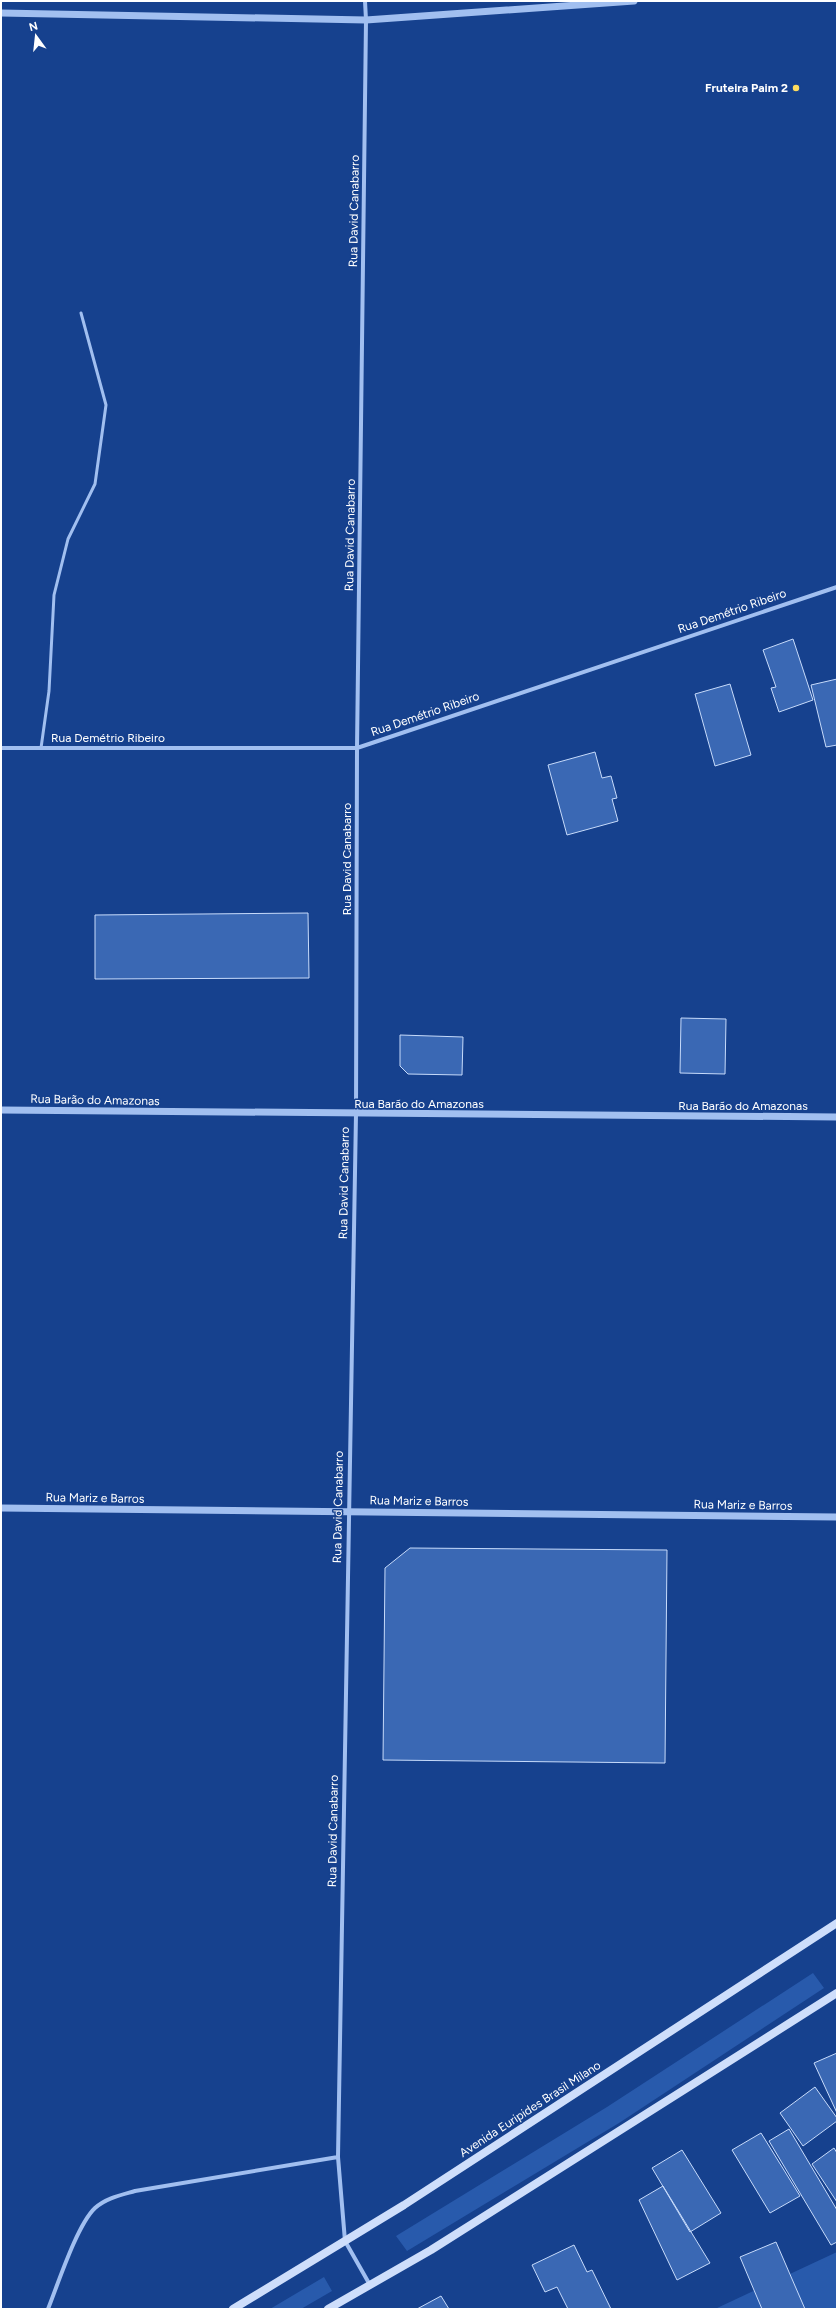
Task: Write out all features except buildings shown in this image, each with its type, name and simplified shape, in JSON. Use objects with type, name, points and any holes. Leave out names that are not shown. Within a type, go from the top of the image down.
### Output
[{"type":"main road","name":"Avenida Euripides Brasil Milano","points":[[233,2309],[345,2242],[837,1923]]},
{"type":"main road","points":[[328,2309],[437,2245],[837,1993]]},
{"type":"street","name":"Rua David Canabarro","points":[[365,1],[366,20],[357,748],[356,1114],[338,2157],[345,2242],[370,2285]]},
{"type":"street","points":[[1,13],[366,20],[634,1]]},
{"type":"street","name":"Rua Demétrio Ribeiro","points":[[1,748],[357,748],[837,586]]},
{"type":"street","name":"Rua Barão do Amazonas","points":[[1,1110],[837,1118]]},
{"type":"street","name":"Rua Mariz e Barros","points":[[1,1508],[837,1517]]},
{"type":"street","points":[[48,2309],[81,2230],[95,2208],[112,2197],[135,2191],[338,2157]]},
{"type":"lane","points":[[41,748],[49,691],[54,595],[68,539],[95,484],[106,405],[81,313]]},
{"type":"shaded area","points":[[813,1973],[824,1988],[619,2123],[407,2251],[396,2236],[607,2107]]},
{"type":"shaded area","points":[[837,2252],[837,2309],[715,2309]]},
{"type":"shaded area","points":[[324,2277],[332,2291],[301,2309],[270,2309]]},
{"type":"place","name":"Fruteira Paim 2","points":[[796,88]]}]
